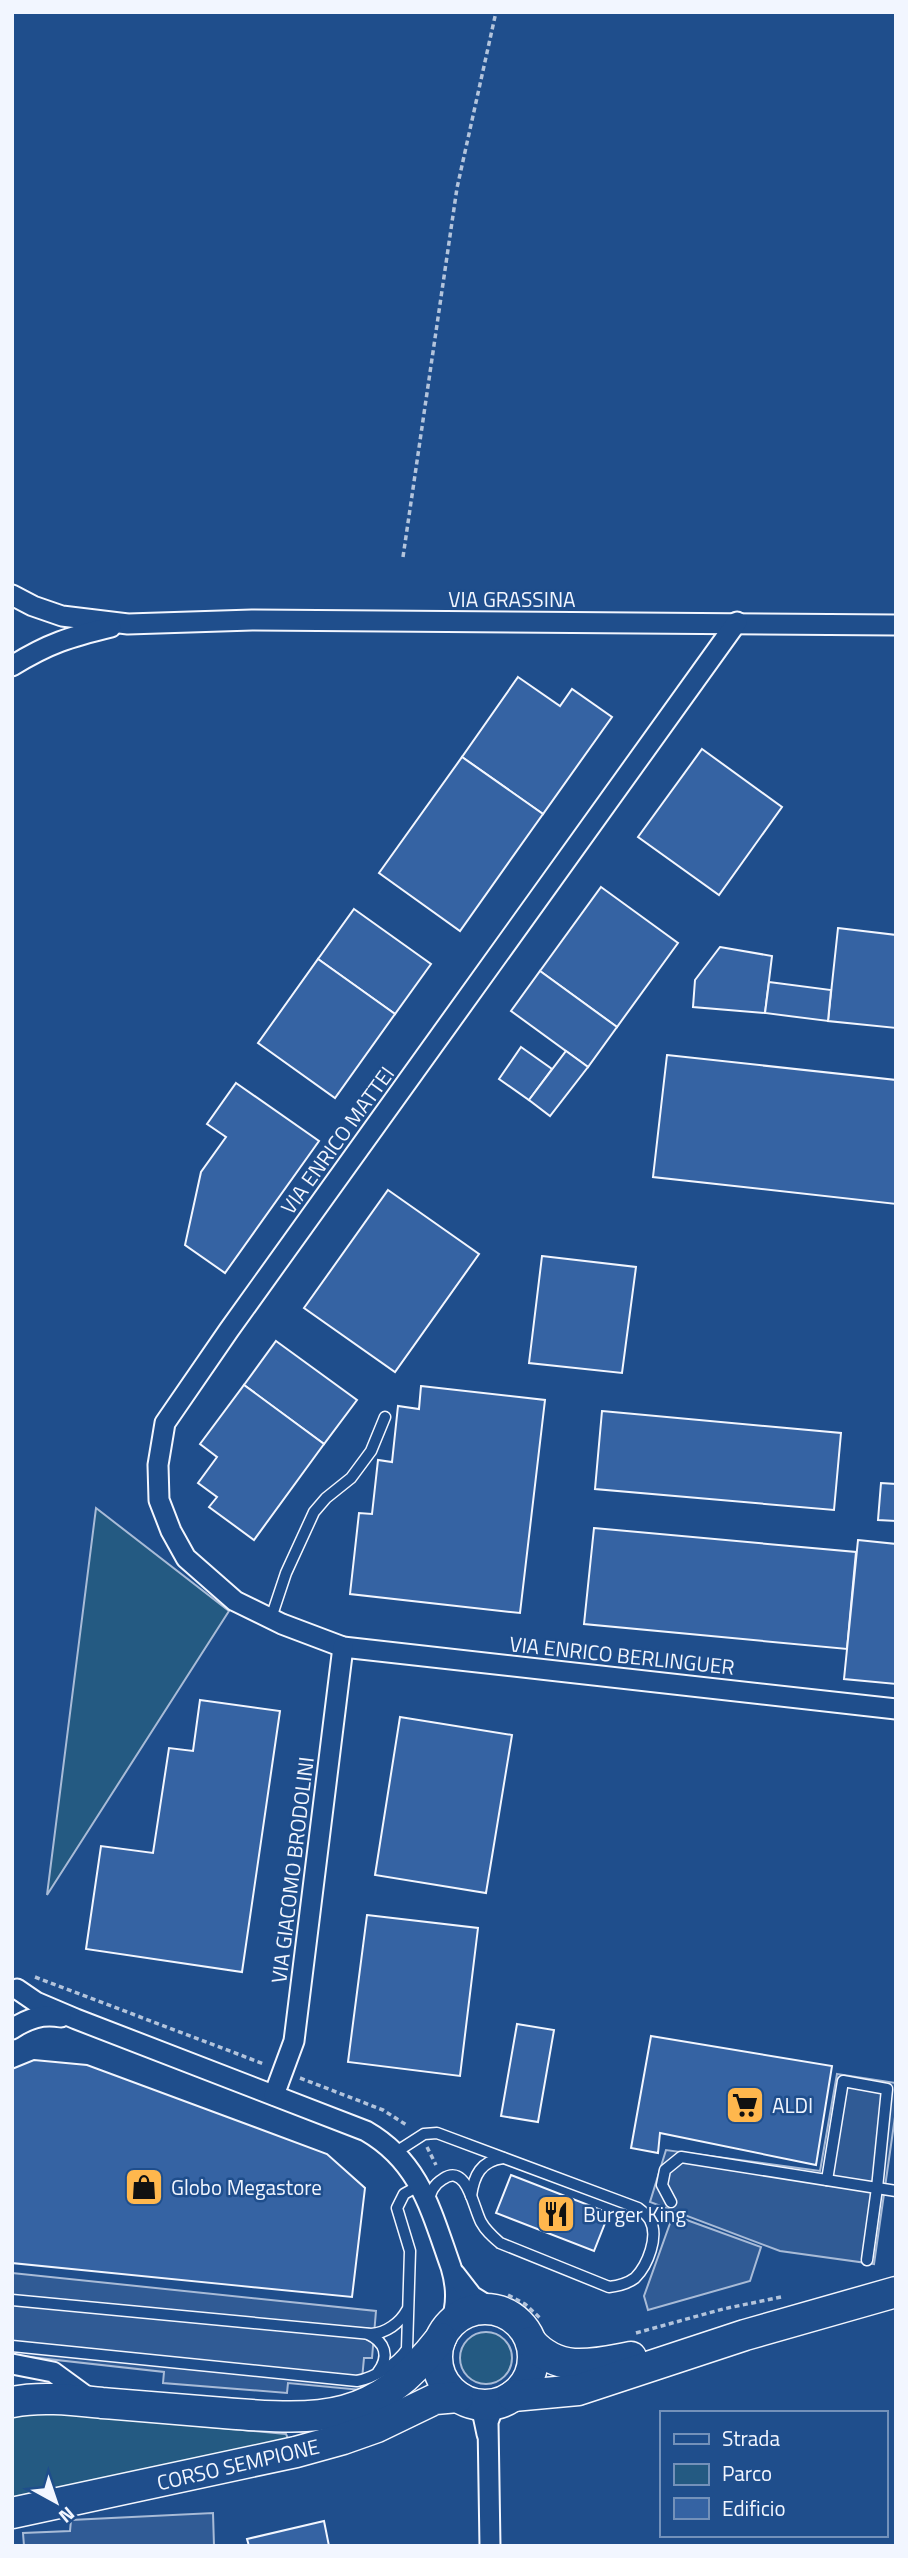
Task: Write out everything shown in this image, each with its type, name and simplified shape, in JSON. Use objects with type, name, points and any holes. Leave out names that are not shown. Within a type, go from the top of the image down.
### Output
[{"type":"main road","points":[[745,2335],[582,2364],[547,2357],[531,2342],[520,2323],[508,2314],[493,2309],[478,2309],[463,2314],[445,2331],[437,2354],[439,2371],[446,2386],[466,2401],[490,2406],[509,2399],[578,2390],[745,2335],[896,2292]]},
{"type":"main road","name":"CORSO SEMPIONE","points":[[13,2401],[94,2402],[264,2416],[320,2417],[361,2405],[391,2388],[414,2370],[445,2331]]},
{"type":"main road","points":[[509,2399],[528,2381],[533,2366],[531,2342]]},
{"type":"main road","name":"CORSO SEMPIONE","points":[[12,2513],[296,2452],[377,2427],[435,2399],[466,2401]]},
{"type":"street","name":"VIA GRASSINA","points":[[12,595],[33,606],[62,615],[128,624],[252,620],[896,625]]},
{"type":"street","name":"VIA ENRICO MATTEI","points":[[343,1647],[235,1601],[186,1558],[171,1531],[159,1500],[158,1465],[165,1423],[737,622]]},
{"type":"street","name":"VIA GRASSINA","points":[[12,666],[35,651],[65,638],[128,624]]},
{"type":"street","name":"VIA ENRICO BERLINGUER","points":[[343,1647],[896,1709]]},
{"type":"street","name":"VIA GIACOMO BRODOLINI","points":[[274,2095],[294,2041],[343,1647]]},
{"type":"street","points":[[15,1986],[36,2002],[76,2019],[366,2131],[386,2142],[396,2152],[424,2194],[457,2278],[472,2296],[493,2309]]},
{"type":"street","points":[[12,2028],[20,2012],[21,2000],[15,1986]]},
{"type":"street","points":[[12,2028],[43,2016],[76,2019]]},
{"type":"street","points":[[445,2331],[456,2306],[452,2267]]},
{"type":"street","points":[[12,2364],[53,2372],[94,2402]]},
{"type":"street","points":[[490,2546],[487,2435],[489,2416],[496,2407],[509,2399]]},
{"type":"street","points":[[466,2401],[483,2416],[487,2435]]},
{"type":"lane","points":[[271,1618],[286,1573],[314,1512],[326,1498],[351,1478],[371,1451],[385,1417]]},
{"type":"lane","points":[[827,2180],[843,2081],[887,2088],[867,2260]]},
{"type":"lane","points":[[12,2346],[357,2381],[376,2374],[399,2359],[407,2350],[411,2251],[397,2208],[404,2194],[424,2194],[449,2175],[465,2182],[480,2221],[487,2232],[500,2243],[609,2287],[621,2286],[643,2268],[654,2233],[649,2218],[638,2208],[437,2133],[424,2134],[396,2152]]},
{"type":"lane","points":[[671,2202],[662,2185],[665,2170],[681,2157],[896,2191]]},
{"type":"lane","points":[[471,2197],[478,2171],[486,2163],[503,2158]]},
{"type":"lane","points":[[12,2300],[367,2334],[385,2331],[408,2310]]},
{"type":"lane","points":[[367,2334],[379,2340],[384,2349],[384,2362],[376,2374]]},
{"type":"path","points":[[403,557],[457,188],[496,12]]},
{"type":"green space","points":[[96,1508],[229,1611],[47,1895]]},
{"type":"green space","points":[[486,2332],[505,2339],[512,2358],[505,2377],[486,2384],[467,2377],[460,2358],[467,2339]]},
{"type":"green space","points":[[34,2411],[286,2434],[290,2443],[12,2498],[12,2415]]},
{"type":"shaded area","points":[[837,2074],[896,2083],[896,2110],[874,2264],[780,2251],[650,2202],[666,2150],[820,2171]]},
{"type":"shaded area","points":[[673,2215],[761,2247],[750,2281],[648,2310],[644,2296]]},
{"type":"shaded area","points":[[12,2273],[376,2311],[372,2358],[364,2358],[361,2390],[288,2383],[287,2393],[163,2383],[164,2372],[12,2355]]},
{"type":"shaded area","points":[[213,2513],[214,2546],[24,2546],[23,2533],[70,2531],[71,2520]]},
{"type":"building","points":[[518,677],[560,706],[572,689],[612,717],[543,814],[462,757]]},
{"type":"building","points":[[702,749],[782,807],[719,895],[638,837]]},
{"type":"building","points":[[462,757],[543,814],[460,931],[379,873]]},
{"type":"building","points":[[601,887],[678,943],[617,1027],[540,971]]},
{"type":"building","points":[[354,909],[431,964],[395,1014],[318,959]]},
{"type":"building","points":[[838,928],[896,935],[896,1028],[828,1021]]},
{"type":"building","points":[[720,947],[772,956],[765,1013],[693,1007],[695,980]]},
{"type":"building","points":[[318,959],[395,1014],[335,1098],[258,1043]]},
{"type":"building","points":[[540,971],[617,1027],[588,1067],[511,1011]]},
{"type":"building","points":[[769,982],[831,990],[828,1021],[765,1013]]},
{"type":"building","points":[[521,1047],[552,1069],[529,1100],[499,1079]]},
{"type":"building","points":[[566,1051],[588,1067],[550,1116],[529,1100]]},
{"type":"building","points":[[667,1055],[896,1080],[896,1204],[653,1177]]},
{"type":"building","points":[[236,1083],[319,1141],[225,1273],[185,1245],[201,1172],[226,1137],[207,1124]]},
{"type":"building","points":[[388,1190],[479,1254],[395,1372],[304,1308]]},
{"type":"building","points":[[542,1256],[636,1267],[622,1373],[529,1363]]},
{"type":"building","points":[[276,1341],[357,1400],[324,1444],[244,1385]]},
{"type":"building","points":[[244,1385],[324,1444],[254,1540],[209,1507],[217,1497],[198,1483],[217,1457],[200,1444]]},
{"type":"building","points":[[421,1386],[545,1400],[520,1613],[350,1594],[359,1513],[372,1514],[378,1460],[392,1462],[398,1406],[419,1409]]},
{"type":"building","points":[[602,1411],[841,1433],[834,1510],[595,1489]]},
{"type":"building","points":[[881,1483],[896,1484],[896,1521],[878,1520]]},
{"type":"building","points":[[594,1528],[856,1552],[847,1649],[584,1624]]},
{"type":"building","points":[[858,1540],[896,1544],[896,1684],[844,1679]]},
{"type":"building","points":[[200,1700],[280,1711],[242,1972],[86,1949],[101,1846],[153,1853],[169,1748],[193,1751]]},
{"type":"building","points":[[400,1717],[512,1735],[486,1893],[375,1875]]},
{"type":"building","points":[[367,1915],[478,1928],[460,2076],[348,2062]]},
{"type":"building","points":[[517,2024],[554,2030],[538,2122],[501,2116]]},
{"type":"building","points":[[651,2036],[832,2066],[816,2165],[660,2133],[658,2153],[631,2148]]},
{"type":"building","points":[[34,2060],[87,2065],[327,2154],[365,2188],[352,2297],[12,2263],[12,2069]]},
{"type":"building","points":[[511,2175],[609,2213],[594,2251],[496,2213]]},
{"type":"building","points":[[324,2521],[329,2546],[249,2546],[247,2539]]},
{"type":"place","name":"ALDI","points":[[745,2105]]},
{"type":"place","name":"Globo Megastore","points":[[144,2187]]},
{"type":"place","name":"Burger King","points":[[556,2214]]}]
